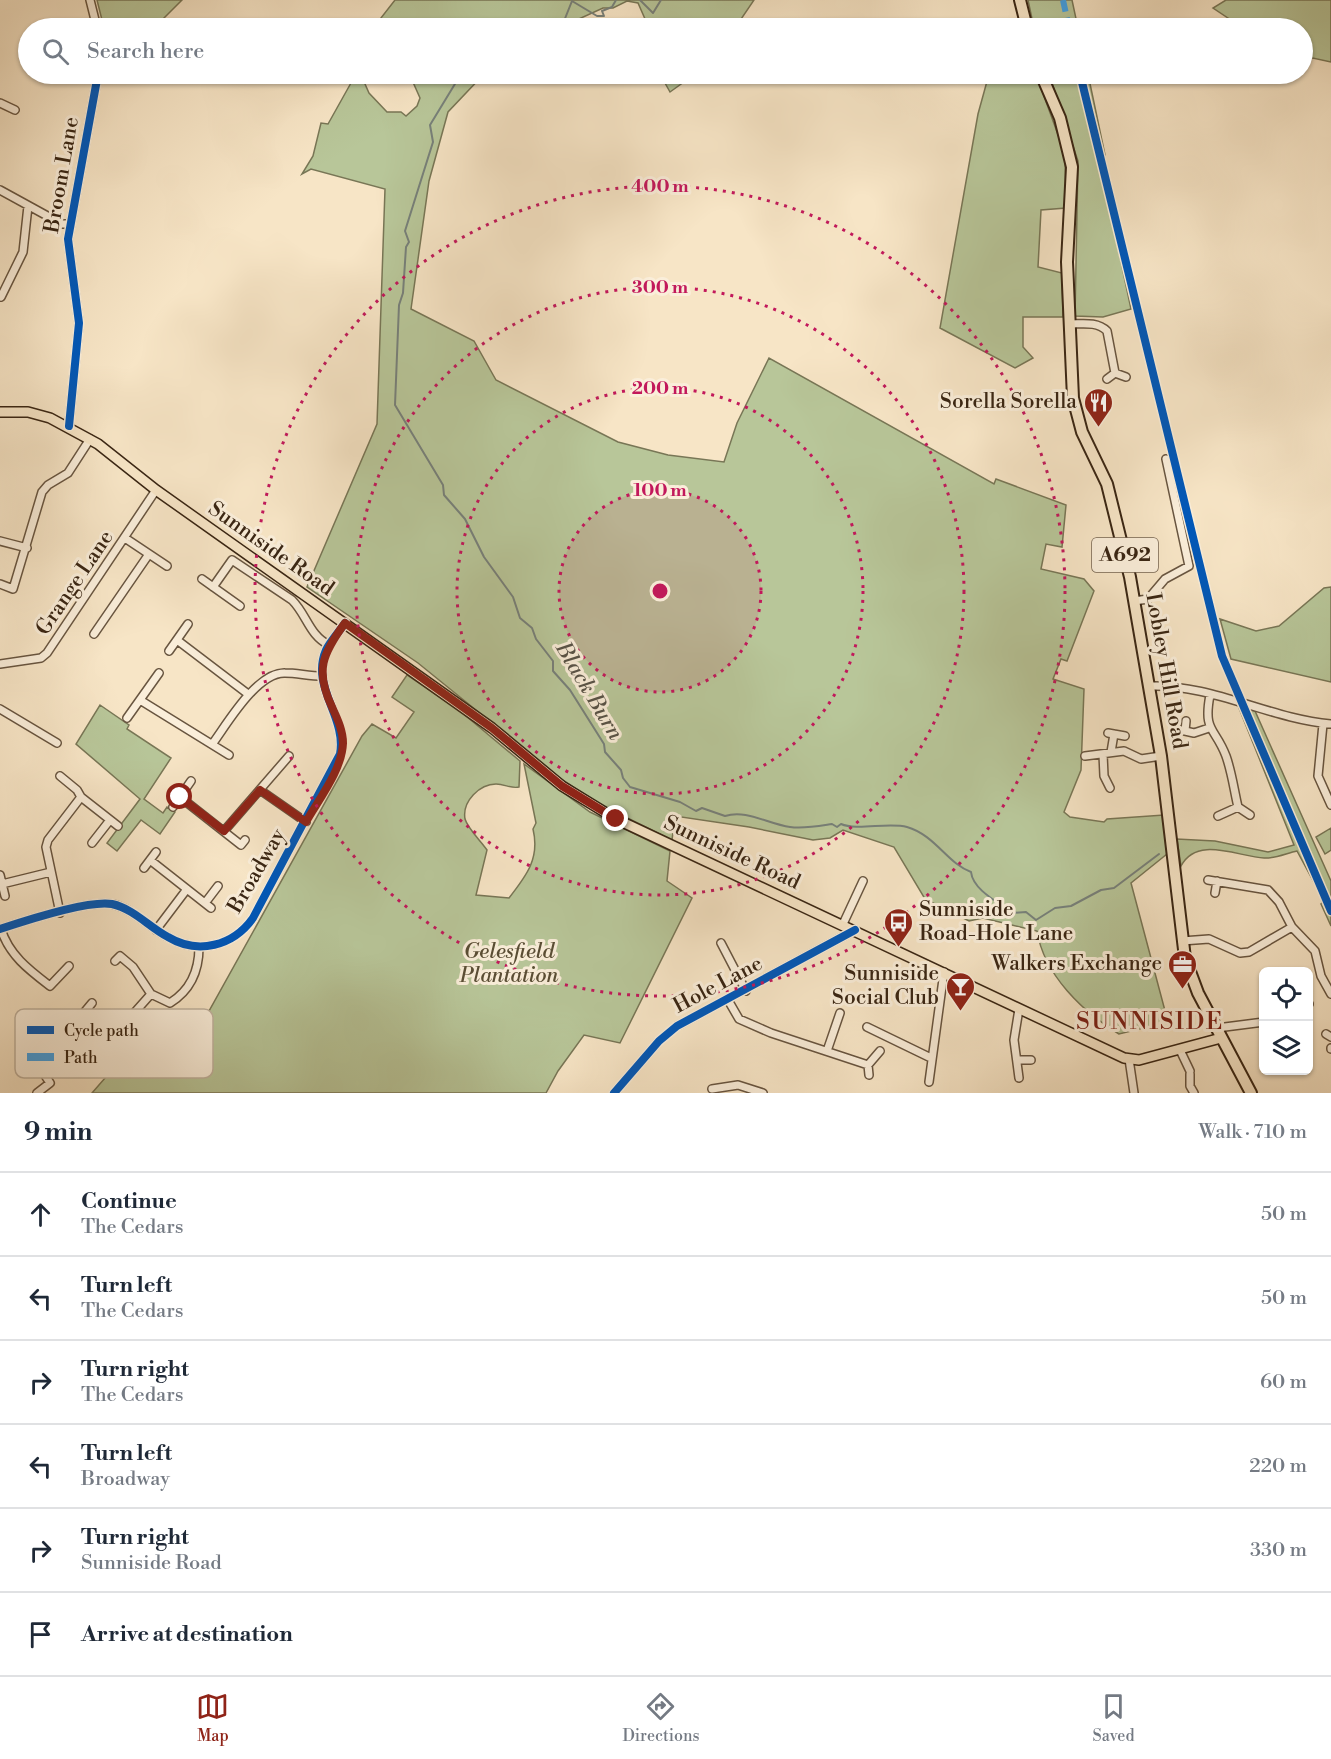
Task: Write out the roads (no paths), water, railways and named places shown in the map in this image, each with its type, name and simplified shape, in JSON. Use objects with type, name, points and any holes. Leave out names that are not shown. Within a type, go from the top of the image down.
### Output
[{"type":"highway","points":[[1020,0],[1024,18]]},
{"type":"highway","name":"Lobley Hill Road","points":[[1045,84],[1060,118],[1072,167],[1067,262],[1068,324],[1074,405],[1082,432],[1107,484],[1134,601],[1161,756],[1182,941],[1198,993],[1251,1093]]},
{"type":"main road","name":"Sunniside Road","points":[[0,412],[38,414],[69,426],[90,439],[156,490],[492,728],[548,775],[586,803],[1129,1059]]},
{"type":"main road","points":[[1129,1059],[1180,1050],[1219,1033]]},
{"type":"street","points":[[90,0],[94,18]]},
{"type":"street","name":"Broom Lane","points":[[69,426],[79,323],[68,252],[70,224],[96,84]]},
{"type":"street","points":[[0,103],[15,110]]},
{"type":"street","points":[[0,190],[62,224],[70,224]]},
{"type":"street","points":[[1,297],[23,252],[28,206]]},
{"type":"street","points":[[1068,324],[1096,324],[1107,331],[1115,373]]},
{"type":"street","points":[[1115,373],[1126,377]]},
{"type":"street","points":[[1107,380],[1115,373]]},
{"type":"street","points":[[1036,403],[1074,405]]},
{"type":"street","points":[[0,584],[14,589],[42,492],[48,485],[68,473],[90,439]]},
{"type":"street","points":[[1134,601],[1148,599],[1166,579],[1189,566],[1166,459]]},
{"type":"street","name":"Grange Lane","points":[[0,664],[44,657],[126,538],[156,490]]},
{"type":"street","points":[[126,538],[167,566]]},
{"type":"street","points":[[0,541],[27,548]]},
{"type":"street","points":[[94,634],[149,554]]},
{"type":"street","points":[[213,587],[232,560],[292,600],[300,608],[314,635],[329,645]]},
{"type":"street","points":[[202,579],[240,606]]},
{"type":"street","name":"Broadway","points":[[199,947],[229,940],[245,928],[337,766],[343,742],[322,676],[323,660],[329,645],[345,623]]},
{"type":"street","points":[[169,651],[188,624]]},
{"type":"street","points":[[177,639],[248,694]]},
{"type":"street","points":[[127,718],[159,673]]},
{"type":"street","points":[[213,743],[248,694],[273,676],[283,673],[322,676]]},
{"type":"street","points":[[1150,686],[1166,685],[1327,724],[1318,776],[1331,805]]},
{"type":"street","points":[[1210,695],[1206,713],[1209,728],[1224,752],[1238,807],[1250,815]]},
{"type":"street","points":[[140,700],[229,755]]},
{"type":"street","points":[[0,710],[57,743]]},
{"type":"street","points":[[1185,731],[1186,721]]},
{"type":"street","points":[[1174,729],[1194,733],[1209,728]]},
{"type":"street","points":[[1111,752],[1111,734],[1125,736]]},
{"type":"street","points":[[1084,756],[1127,752],[1141,759],[1161,756]]},
{"type":"street","points":[[1103,754],[1104,776],[1110,788]]},
{"type":"street","points":[[224,831],[290,756]]},
{"type":"street","points":[[60,776],[77,790],[81,797],[118,826]]},
{"type":"street","points":[[173,807],[191,781]]},
{"type":"street","points":[[260,790],[306,822]]},
{"type":"street","points":[[60,913],[46,855],[48,840],[81,797]]},
{"type":"street","points":[[180,797],[241,845],[245,840]]},
{"type":"street","points":[[1218,816],[1238,807]]},
{"type":"street","points":[[92,843],[110,820]]},
{"type":"street","points":[[144,868],[156,852]]},
{"type":"street","points":[[150,860],[212,908]]},
{"type":"street","points":[[3,884],[51,872]]},
{"type":"street","points":[[0,875],[5,896]]},
{"type":"street","points":[[1208,880],[1268,891],[1279,902],[1292,927],[1315,951],[1321,976],[1331,994]]},
{"type":"street","points":[[843,924],[863,881]]},
{"type":"street","points":[[1215,893],[1217,881]]},
{"type":"street","points":[[205,903],[218,886]]},
{"type":"street","points":[[156,930],[187,889]]},
{"type":"street","points":[[69,966],[50,986],[21,962],[9,948],[1,929],[85,906],[112,904],[127,909],[156,930],[180,943],[199,947],[195,975],[177,998],[170,1003],[151,994],[133,967],[120,956],[115,961]]},
{"type":"street","points":[[1182,941],[1209,939],[1240,953],[1249,952],[1292,927]]},
{"type":"street","name":"Hole Lane","points":[[614,1093],[668,1032],[855,930]]},
{"type":"street","points":[[721,943],[746,991]]},
{"type":"street","points":[[929,1082],[944,972]]},
{"type":"street","points":[[138,1009],[151,994]]},
{"type":"street","points":[[728,1000],[739,1020],[868,1065]]},
{"type":"street","points":[[87,1009],[92,1003]]},
{"type":"street","points":[[1019,1009],[1014,1041],[1019,1078]]},
{"type":"street","points":[[827,1050],[840,1013]]},
{"type":"street","points":[[1219,1033],[1259,1023]]},
{"type":"street","points":[[867,1027],[931,1058]]},
{"type":"street","points":[[1180,1050],[1190,1073],[1194,1093]]},
{"type":"street","points":[[869,1075],[868,1065],[880,1051]]},
{"type":"street","points":[[1129,1059],[1134,1093]]},
{"type":"street","points":[[1018,1060],[1030,1060]]},
{"type":"street","points":[[36,1093],[50,1083],[47,1078]]},
{"type":"street","points":[[712,1089],[730,1090],[745,1086],[763,1093]]},
{"type":"waterway","name":"Black Burn","points":[[565,18],[572,1],[597,16],[604,16],[602,11],[612,7],[616,0]]},
{"type":"waterway","name":"Black Burn","points":[[640,0],[653,13],[661,0]]},
{"type":"waterway","name":"Black Burn","points":[[455,84],[430,125],[433,142],[405,231],[409,242],[406,247],[403,293],[399,305],[395,405],[443,485],[444,495],[465,519],[484,557],[513,597],[520,618],[532,628],[536,639],[553,661],[553,671],[570,690],[604,744],[605,752],[621,770],[623,778],[630,787],[680,802],[696,811],[702,808],[725,816],[741,814],[790,827],[832,824],[837,827],[841,824],[855,827],[891,825],[907,827],[926,836],[955,863],[971,872],[976,884],[994,900],[1013,913],[1026,912],[1036,920],[1055,908],[1071,906],[1101,890],[1114,888],[1159,854]]},
{"type":"place","name":"Sorella Sorella","points":[[1098,428]]},
{"type":"place","name":"Sunniside Road-Hole Lane","points":[[898,948]]},
{"type":"place","name":"Walkers Exchange","points":[[1183,990]]},
{"type":"place","name":"Sunniside Social Club","points":[[960,1012]]},
{"type":"district","name":"SUNNISIDE","points":[[1150,1022]]},
{"type":"park label","name":"Gelesfield Plantation","points":[[509,964]]}]
